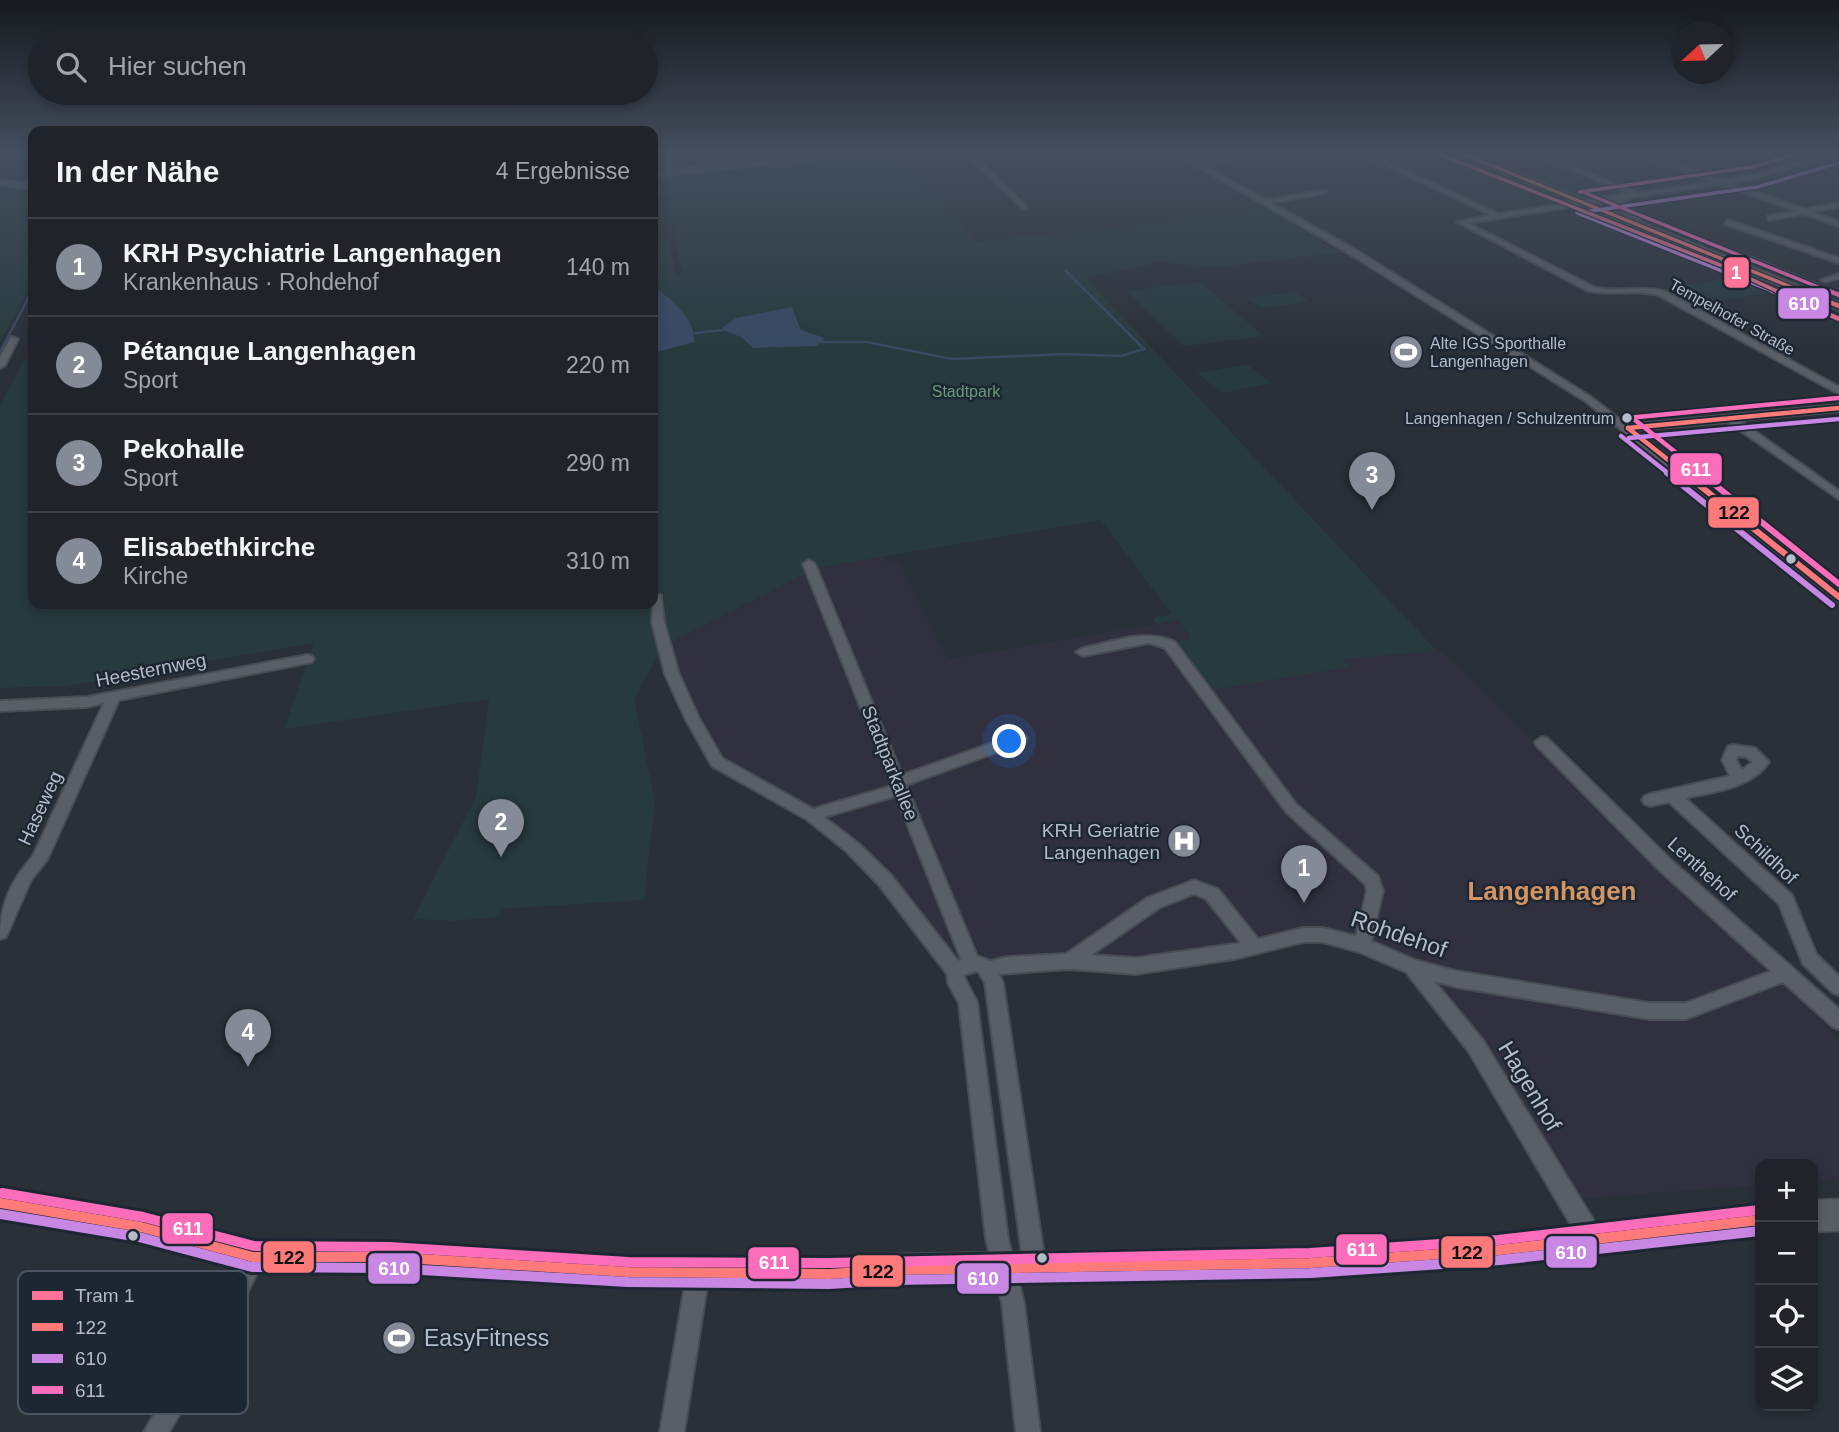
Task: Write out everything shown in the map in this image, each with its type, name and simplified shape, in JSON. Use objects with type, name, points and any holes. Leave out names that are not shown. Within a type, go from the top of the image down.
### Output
[{"type":"street","points":[[1296,220],[1470,323],[1628,428],[1839,597]]},
{"type":"street","name":"Tempelhofer Straße","points":[[1474,220],[1461,222],[1602,293],[1646,290],[1661,293],[1839,391]]},
{"type":"street","points":[[1629,220],[1839,306]]},
{"type":"street","points":[[1639,220],[1839,299]]},
{"type":"street","points":[[1728,222],[1839,261]]},
{"type":"street","points":[[1830,258],[1839,255]]},
{"type":"street","points":[[1825,280],[1839,276]]},
{"type":"street","points":[[0,365],[14,339]]},
{"type":"street","points":[[1628,428],[1839,408]]},
{"type":"street","points":[[1729,418],[1839,496]]},
{"type":"street","name":"Stadtparkallee","points":[[809,564],[899,785],[961,972],[968,1002],[998,1238],[1020,1270]]},
{"type":"street","points":[[657,609],[658,622],[672,674],[692,718],[717,762],[811,815],[852,847],[885,880],[961,972],[981,962],[992,976],[1020,1270],[1013,1303],[1028,1432]]},
{"type":"street","points":[[1083,652],[1149,639],[1170,645],[1291,808],[1371,881],[1375,891],[1362,945]]},
{"type":"street","name":"Heesternweg","points":[[0,706],[55,705],[113,698],[307,660]]},
{"type":"street","name":"Haseweg","points":[[0,932],[25,876],[39,860],[113,698]]},
{"type":"street","points":[[811,815],[899,785],[1020,738]]},
{"type":"street","name":"Lenthehof","points":[[1542,742],[1664,864],[1839,1021]]},
{"type":"street","points":[[1650,800],[1739,778]]},
{"type":"street","name":"Schildhof","points":[[1672,796],[1786,900],[1809,959],[1839,987]]},
{"type":"street","points":[[1069,961],[1153,903],[1194,887],[1212,894],[1255,947]]},
{"type":"street","name":"Rohdehof","points":[[992,976],[1007,965],[1069,961],[1136,967],[1255,947],[1303,935],[1323,935],[1362,945],[1412,967],[1456,979],[1649,1012],[1686,1011],[1787,973]]},
{"type":"street","name":"Hagenhof","points":[[1412,967],[1471,1038],[1592,1240]]},
{"type":"street","points":[[0,1203],[141,1227],[253,1257],[388,1257],[628,1272],[698,1273],[829,1274],[895,1270],[1020,1270],[1310,1263],[1499,1250],[1755,1221]]},
{"type":"street","points":[[1818,1216],[1839,1214]]},
{"type":"street","points":[[246,1271],[253,1257]]},
{"type":"street","points":[[672,1432],[698,1273]]},
{"type":"street","points":[[156,1432],[167,1414]]},
{"type":"shaded area","points":[[883,557],[886,562],[898,560],[948,659],[1178,620],[1192,639],[1176,643],[1348,666],[1343,659],[1437,651],[1444,653],[1609,816],[1607,818],[1792,990],[1839,1040],[1839,1179],[1818,1181],[1818,1159],[1755,1159],[1755,1185],[1579,1199],[1416,960],[1327,931],[1293,929],[1220,950],[1156,958],[1055,953],[992,960],[976,950],[952,952],[888,877],[727,758],[700,724],[685,695],[669,644],[817,568]]},
{"type":"green space","points":[[0,220],[28,220],[28,290],[0,343]]},
{"type":"green space","name":"Stadtpark","points":[[658,220],[665,240],[669,240],[676,275],[682,274],[672,220],[955,220],[977,242],[1180,220],[1286,220],[1333,249],[1346,252],[1219,267],[1157,262],[1086,278],[1437,651],[1343,659],[1349,667],[1211,690],[1175,643],[1191,638],[1178,620],[1157,624],[1153,618],[1172,614],[1101,520],[817,568],[664,646],[634,698],[655,802],[644,900],[501,909],[499,917],[453,921],[413,919],[476,797],[489,699],[284,729],[314,643],[67,686],[0,688],[0,405],[24,360],[28,360],[28,609],[658,609],[658,351],[668,296],[658,290]],"holes":[[[792,307],[802,330],[825,338],[816,346],[753,348],[741,337],[736,318]]]},
{"type":"green space","points":[[1735,277],[1777,292],[1685,305],[1657,290]]},
{"type":"green space","points":[[1200,282],[1264,336],[1184,346],[1126,291]]},
{"type":"green space","points":[[1296,292],[1309,302],[1261,308],[1247,298]]},
{"type":"green space","points":[[1247,364],[1272,383],[1222,393],[1197,373]]},
{"type":"water","points":[[658,291],[687,318],[694,334],[694,342],[658,352]]},
{"type":"water","points":[[792,307],[801,330],[825,338],[816,346],[753,348],[741,337],[723,330],[723,327],[736,318]]},
{"type":"waterway","points":[[1749,256],[1839,293]]},
{"type":"waterway","points":[[820,342],[867,342],[952,359],[1064,354],[1121,356],[1144,349],[1066,271]]},
{"type":"waterway","points":[[0,352],[28,299]]},
{"type":"waterway","points":[[695,333],[723,330]]},
{"type":"tram line","name":"1","points":[[1605,220],[1720,265],[1839,319]]},
{"type":"transit line","name":"610","points":[[1594,220],[1835,316]]},
{"type":"transit line","name":"122","points":[[1626,220],[1839,306]]},
{"type":"transit line","name":"611","points":[[1652,220],[1839,295]]},
{"type":"transit line","name":"611","points":[[1627,418],[1838,398]]},
{"type":"transit line","name":"122","points":[[1628,428],[1839,408]]},
{"type":"transit line","name":"610","points":[[1629,438],[1839,419]]},
{"type":"transit line","name":"611","points":[[1635,420],[1839,584]]},
{"type":"transit line","name":"122","points":[[1628,428],[1839,597]]},
{"type":"transit line","name":"610","points":[[1621,436],[1832,605]]},
{"type":"transit line","name":"611","points":[[2,1193],[143,1217],[254,1246],[389,1247],[628,1262],[829,1263],[1310,1253],[1498,1240],[1755,1210]]},
{"type":"transit line","name":"122","points":[[0,1203],[141,1227],[253,1257],[388,1257],[628,1272],[829,1274],[895,1270],[1310,1263],[1499,1250],[1755,1221]]},
{"type":"transit line","name":"610","points":[[0,1214],[139,1237],[252,1267],[388,1268],[628,1282],[829,1284],[895,1280],[1311,1273],[1500,1260],[1755,1232]]},
{"type":"place","name":"Alte IGS Sporthalle Langenhagen","points":[[1406,352]]},
{"type":"place","name":"Langenhagen / Schulzentrum","points":[[1627,418]]},
{"type":"place","name":"Pekohalle","points":[[1372,510]]},
{"type":"place","name":"KRH Geriatrie Langenhagen","points":[[1184,841]]},
{"type":"place","name":"Pétanque Langenhagen","points":[[501,857]]},
{"type":"place","name":"KRH Psychiatrie Langenhagen","points":[[1304,903]]},
{"type":"place","name":"Elisabethkirche","points":[[248,1067]]},
{"type":"place","name":"EasyFitness","points":[[399,1338]]},
{"type":"district","name":"Langenhagen","points":[[1552,891]]}]
